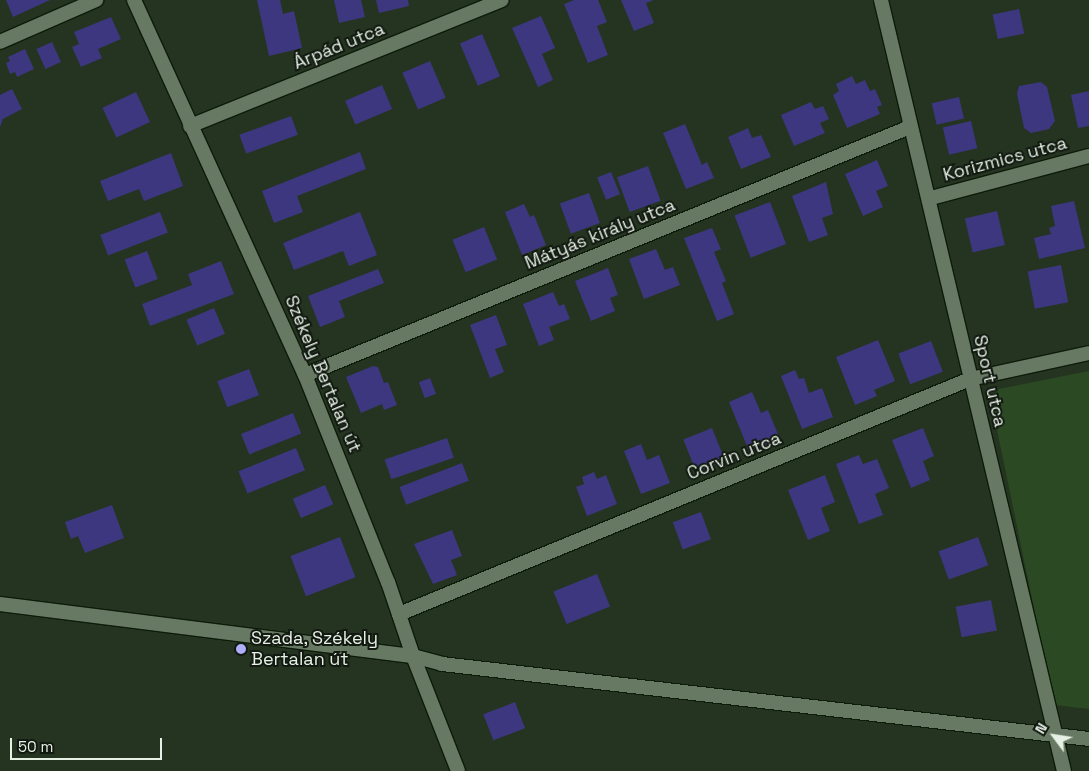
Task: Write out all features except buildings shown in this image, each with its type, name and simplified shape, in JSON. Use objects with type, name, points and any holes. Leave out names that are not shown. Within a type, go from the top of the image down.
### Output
[{"type":"street","points":[[0,42],[96,0]]},
{"type":"street","name":"Székely Bertalan út","points":[[134,0],[305,375],[399,614],[413,656],[458,771]]},
{"type":"street","name":"Árpád utca","points":[[190,126],[502,0]]},
{"type":"street","name":"Sport utca","points":[[881,0],[910,127],[930,198],[970,379],[1063,771]]},
{"type":"street","name":"Mátyás király utca","points":[[305,375],[910,127]]},
{"type":"street","name":"Korizmics utca","points":[[930,198],[1089,156]]},
{"type":"street","name":"Corvin utca","points":[[399,614],[970,379],[1089,354]]},
{"type":"street","points":[[0,604],[413,656],[442,664],[1089,739]]},
{"type":"green space","points":[[1089,371],[1089,709],[1054,705],[989,391]]},
{"type":"place","name":"Szada, Székely Bertalan út","points":[[241,649]]}]
